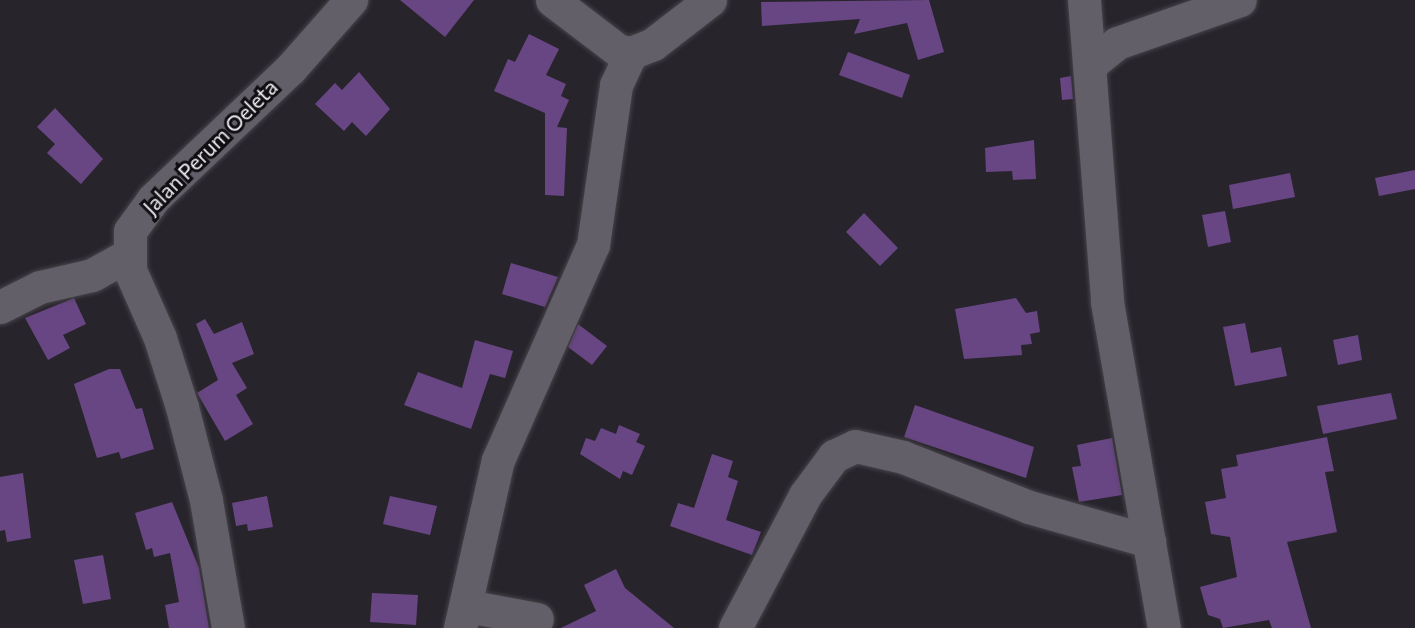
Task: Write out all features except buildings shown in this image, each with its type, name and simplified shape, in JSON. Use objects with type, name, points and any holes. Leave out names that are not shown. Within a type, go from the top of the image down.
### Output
[{"type":"street","name":"Jalan Perum Oeleta","points":[[128,255],[130,231],[153,200],[291,68],[351,0]]},
{"type":"street","points":[[552,0],[619,51],[631,54],[653,44],[710,0]]},
{"type":"street","points":[[1084,0],[1107,302],[1164,628]]},
{"type":"street","points":[[1089,65],[1117,44],[1240,0]]},
{"type":"street","points":[[537,619],[464,617],[498,460],[592,245],[609,110],[631,54]]},
{"type":"street","points":[[0,307],[40,287],[92,276],[128,255],[182,407],[206,500],[228,628]]},
{"type":"street","points":[[735,628],[805,495],[834,456],[855,446],[903,457],[1029,507],[1149,541]]}]
